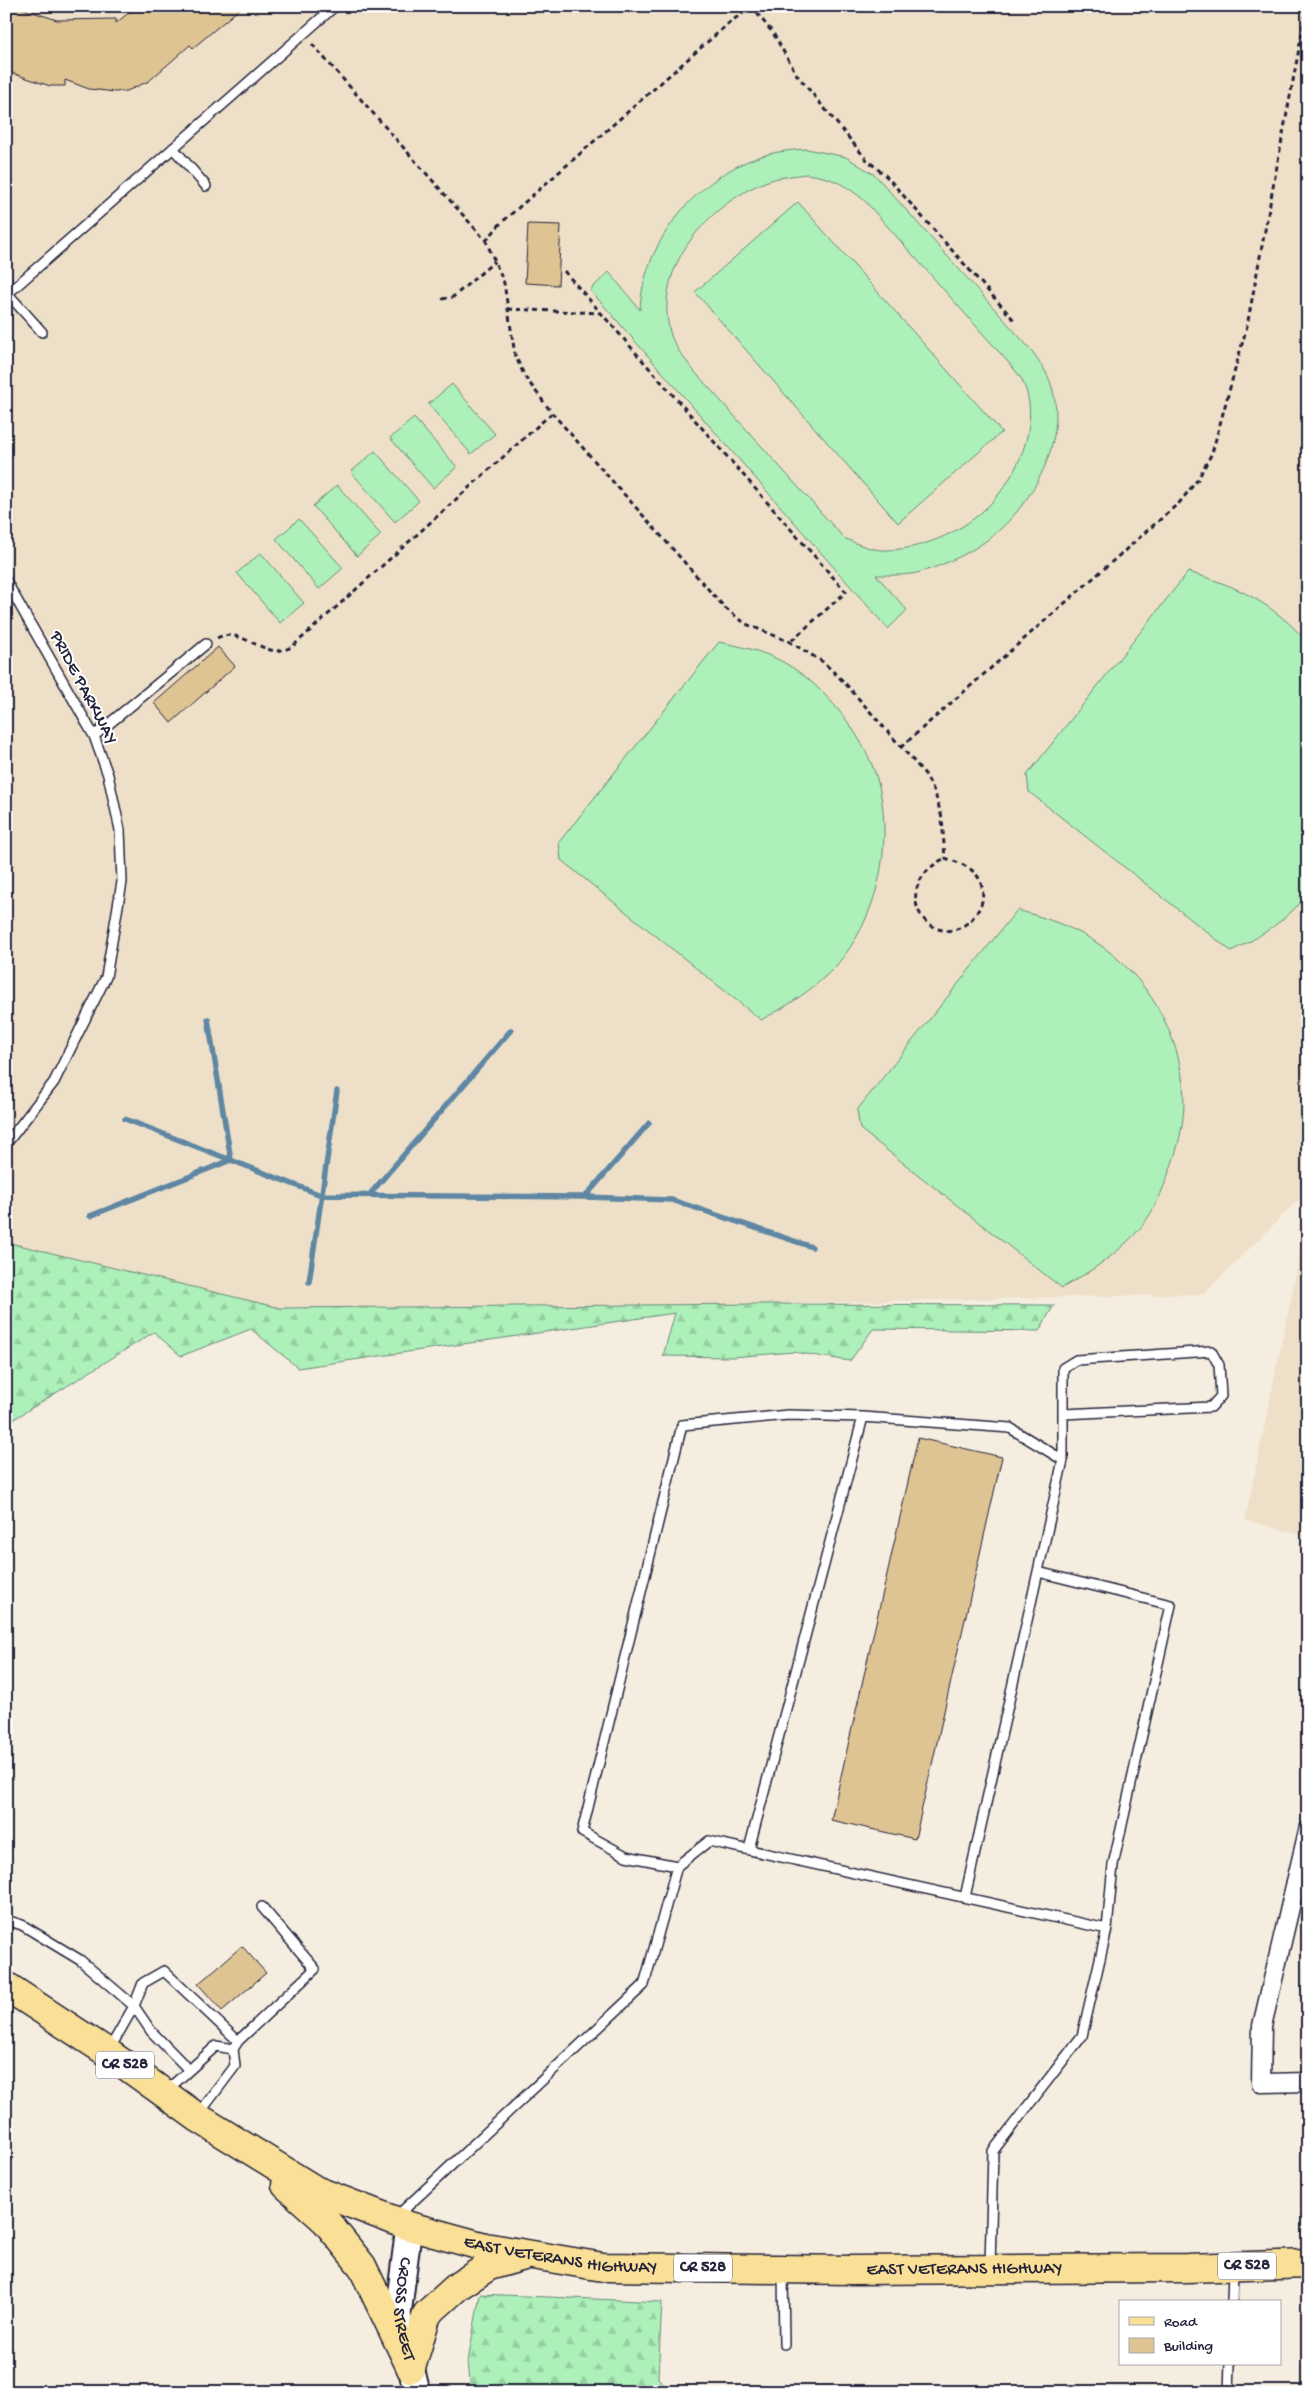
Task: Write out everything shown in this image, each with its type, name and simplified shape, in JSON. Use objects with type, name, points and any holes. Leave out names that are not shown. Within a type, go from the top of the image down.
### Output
[{"type":"main road","name":"EAST VETERANS HIGHWAY","points":[[6,1986],[107,2052],[196,2117],[315,2190],[401,2223],[485,2247],[603,2267],[990,2269],[1233,2266]]},
{"type":"main road","points":[[243,2146],[326,2221],[362,2266],[414,2380]]},
{"type":"main road","name":"CROSS STREET","points":[[401,2223],[398,2315],[414,2380]]},
{"type":"main road","points":[[414,2380],[427,2314],[458,2286],[489,2266],[528,2254]]},
{"type":"main road","name":"CR 528","points":[[1233,2266],[1308,2264]]},
{"type":"street","points":[[1308,1831],[1262,2026],[1261,2083],[1308,2082]]},
{"type":"lane","points":[[42,332],[7,294],[335,6]]},
{"type":"lane","points":[[173,148],[206,186]]},
{"type":"lane","name":"PRIDE PARKWAY","points":[[6,582],[94,736],[108,775],[120,830],[122,882],[106,977],[54,1082],[6,1144]]},
{"type":"lane","points":[[94,736],[206,644]]},
{"type":"lane","points":[[964,1897],[1063,1460],[1063,1368],[1076,1360],[1211,1351],[1219,1365],[1221,1396],[1210,1407],[1064,1414]]},
{"type":"lane","points":[[677,1866],[626,1856],[582,1832],[682,1425],[788,1415],[863,1417],[1010,1428],[1063,1460]]},
{"type":"lane","points":[[749,1850],[863,1417]]},
{"type":"lane","points":[[990,2269],[993,2152],[1082,2036],[1107,1929],[1114,1865],[1171,1605],[1038,1572]]},
{"type":"lane","points":[[401,2223],[644,1985],[677,1866],[709,1840],[1107,1929]]},
{"type":"lane","points":[[164,2093],[216,2046],[235,2045],[315,1969],[262,1907]]},
{"type":"lane","points":[[6,1920],[22,1925],[80,1960],[134,2006],[151,2031],[189,2070]]},
{"type":"lane","points":[[107,2052],[134,2006],[143,1983],[164,1971],[235,2045],[235,2066],[196,2117]]},
{"type":"lane","points":[[1232,2300],[1233,2266]]},
{"type":"lane","points":[[783,2269],[784,2344]]},
{"type":"lane","points":[[1229,2392],[1230,2366]]},
{"type":"path","points":[[486,241],[501,223],[729,23],[751,6],[773,33],[797,75],[844,133],[867,160],[886,176],[1014,320]]},
{"type":"path","points":[[901,747],[1180,502],[1198,479],[1212,454],[1247,326],[1307,6]]},
{"type":"path","points":[[303,34],[486,241],[504,283],[515,355],[525,377],[552,413],[726,608],[746,624],[790,642],[823,662],[925,774],[935,794],[942,818],[945,858]]},
{"type":"path","points":[[442,298],[453,297],[495,261]]},
{"type":"path","points":[[564,271],[846,592],[790,642]]},
{"type":"path","points":[[508,309],[601,313]]},
{"type":"path","points":[[206,644],[222,636],[240,637],[259,647],[278,651],[292,647],[552,413]]},
{"type":"path","points":[[945,858],[962,863],[973,871],[981,881],[984,896],[979,909],[971,920],[960,928],[947,931],[934,928],[925,921],[916,910],[914,899],[916,886],[922,876],[934,864],[945,858]]},
{"type":"shaded area","points":[[6,6],[1308,6],[1308,1190],[1204,1294],[759,1304],[280,1308],[6,1242]]},
{"type":"shaded area","points":[[1308,1216],[1308,1537],[1245,1520]]},
{"type":"green space","points":[[807,149],[846,157],[875,175],[1032,351],[1043,367],[1051,384],[1055,404],[1052,446],[1045,466],[1035,486],[1010,520],[987,540],[951,561],[921,572],[876,575],[907,610],[888,629],[590,290],[609,272],[640,310],[644,284],[652,259],[663,236],[697,194],[741,164],[765,155]],"holes":[[[806,174],[837,182],[864,200],[1015,370],[1022,380],[1028,396],[1030,414],[1028,432],[1023,450],[1007,483],[996,498],[974,518],[952,532],[927,543],[914,547],[882,550],[865,547],[844,538],[694,371],[677,348],[670,332],[667,308],[670,284],[678,262],[690,241],[705,222],[744,192],[765,182]]]},
{"type":"green space","points":[[798,202],[1002,432],[898,523],[695,292]]},
{"type":"green space","points":[[452,384],[495,434],[471,454],[428,404]]},
{"type":"green space","points":[[414,418],[457,467],[433,488],[390,438]]},
{"type":"green space","points":[[375,451],[419,501],[395,522],[351,472]]},
{"type":"green space","points":[[337,485],[381,535],[357,556],[313,506]]},
{"type":"green space","points":[[299,519],[343,568],[319,589],[276,539]]},
{"type":"green space","points":[[261,553],[304,603],[280,623],[237,573]]},
{"type":"green space","points":[[1188,572],[1223,583],[1254,598],[1282,617],[1308,643],[1308,895],[1273,927],[1231,951],[1029,792],[1027,775]]},
{"type":"green space","points":[[719,642],[748,648],[776,658],[807,678],[821,691],[846,720],[867,753],[879,786],[883,809],[883,857],[878,881],[872,905],[850,948],[835,967],[818,983],[781,1009],[761,1020],[561,860],[559,842]]},
{"type":"green space","points":[[1017,910],[1051,920],[1083,934],[1103,947],[1137,978],[1163,1017],[1179,1060],[1183,1083],[1184,1106],[1179,1140],[1164,1186],[1151,1213],[1133,1236],[1115,1253],[1062,1288],[860,1129],[857,1110]]},
{"type":"green space","points":[[6,1242],[280,1308],[759,1304],[1054,1305],[1039,1331],[873,1329],[850,1361],[793,1352],[733,1357],[663,1356],[675,1313],[298,1368],[251,1329],[181,1356],[154,1332],[6,1424]]},
{"type":"green space","points":[[480,2294],[662,2302],[658,2378],[672,2392],[471,2392],[468,2361]]},
{"type":"building","points":[[6,6],[15,6],[57,20],[116,19],[116,23],[137,6],[243,6],[193,48],[190,45],[149,81],[127,91],[115,92],[89,89],[65,80],[65,86],[50,86],[6,71]]},
{"type":"building","points":[[528,224],[561,225],[558,285],[525,283]]},
{"type":"building","points":[[218,647],[235,666],[171,723],[154,703]]},
{"type":"building","points":[[918,1438],[1002,1457],[915,1839],[831,1820]]},
{"type":"building","points":[[242,1946],[266,1973],[222,2011],[198,1984]]},
{"type":"waterway","points":[[90,1216],[231,1160],[208,1019]]},
{"type":"waterway","points":[[370,1194],[511,1030]]},
{"type":"waterway","points":[[309,1282],[337,1091]]},
{"type":"waterway","points":[[125,1119],[321,1195],[585,1197],[672,1200],[812,1247]]},
{"type":"waterway","points":[[585,1197],[649,1123]]}]
